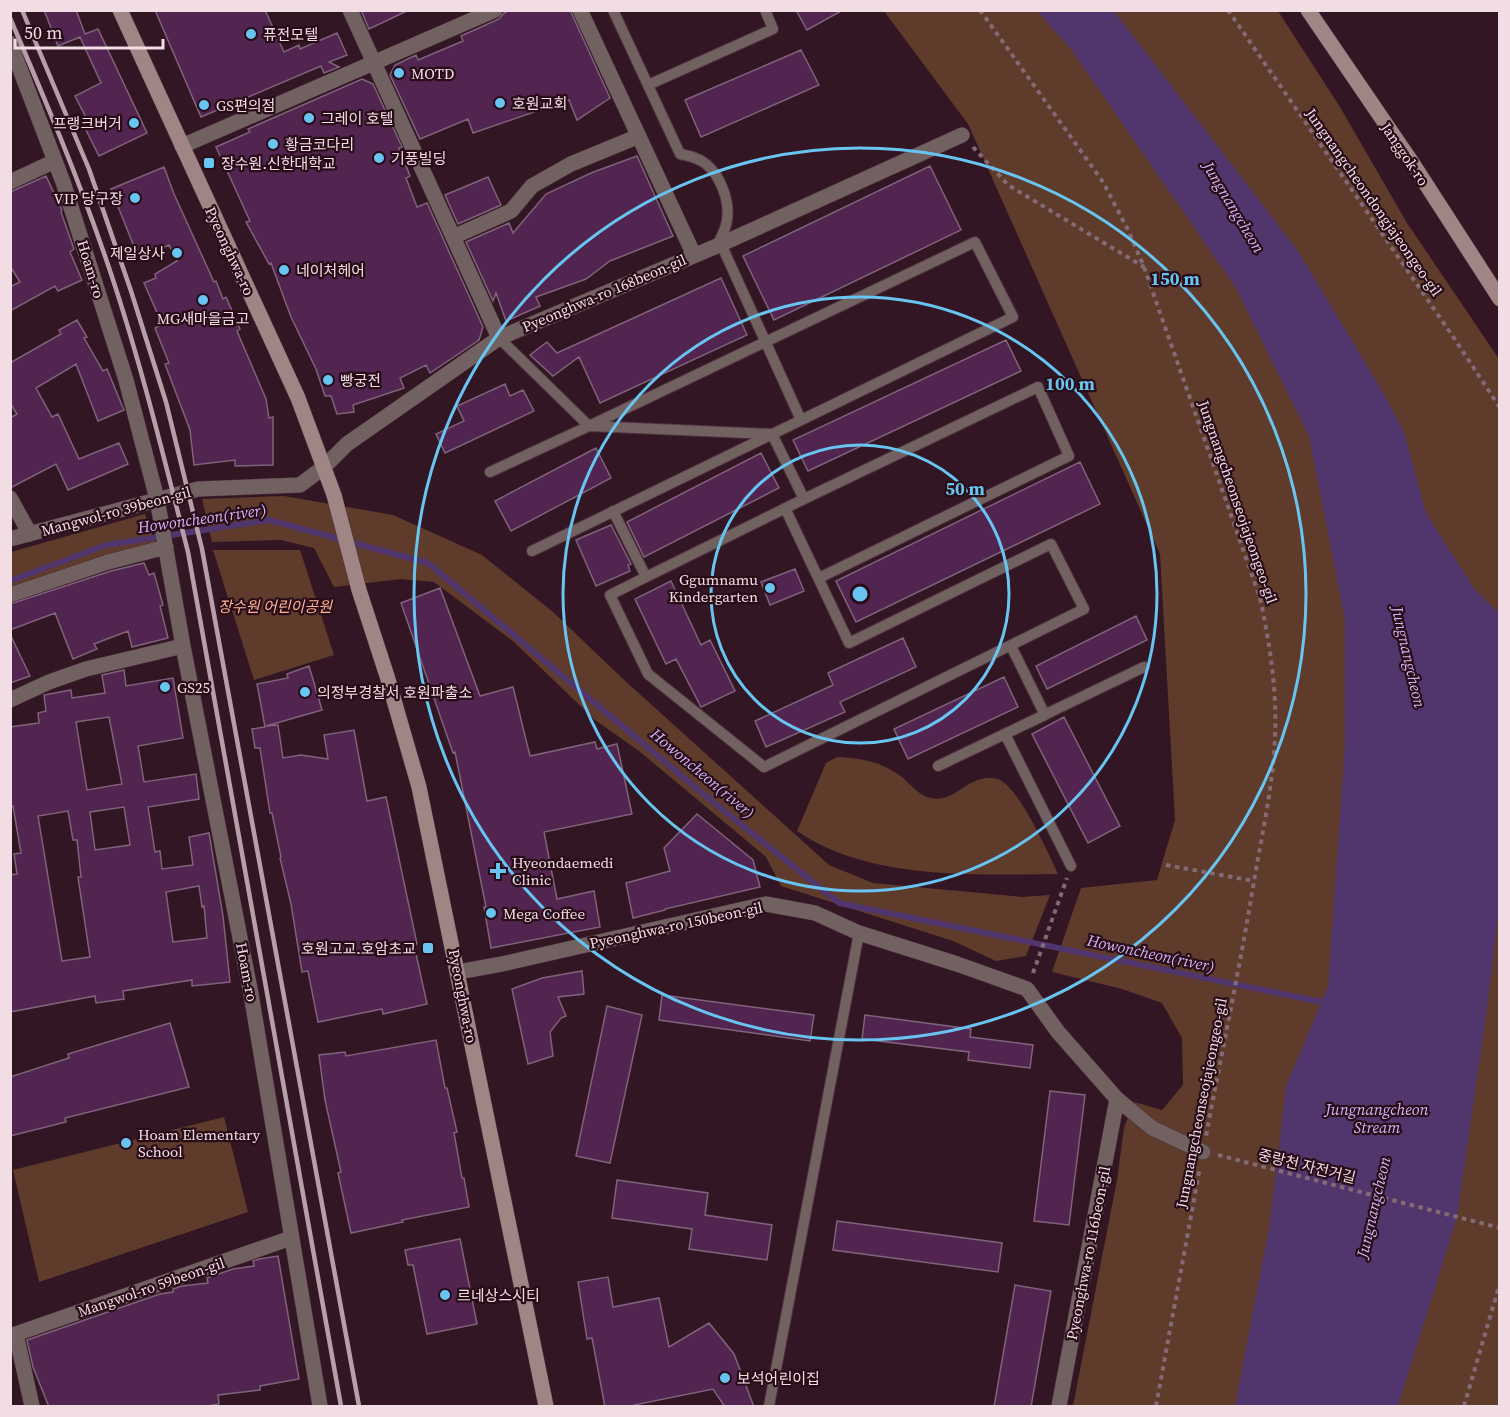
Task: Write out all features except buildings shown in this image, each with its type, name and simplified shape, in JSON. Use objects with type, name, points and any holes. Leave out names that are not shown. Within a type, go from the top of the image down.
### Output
[{"type":"main road","name":"Pyeonghwa-ro","points":[[120,10],[298,398],[334,495],[359,590],[419,787],[546,1407]]},
{"type":"main road","name":"Janggok-ro","points":[[1308,10],[1413,164],[1500,299]]},
{"type":"street","points":[[350,10],[499,338]]},
{"type":"street","points":[[182,146],[495,10]]},
{"type":"street","name":"Pyeonghwa-ro 168beon-gil","points":[[324,467],[346,444],[499,338],[694,255],[579,10]]},
{"type":"street","name":"Hoam-ro","points":[[10,43],[63,182],[126,380],[157,499],[183,646],[251,994],[291,1238],[315,1405]]},
{"type":"street","points":[[694,255],[962,135]]},
{"type":"street","points":[[453,237],[511,211],[532,186],[571,164],[639,136]]},
{"type":"street","points":[[10,182],[55,161]]},
{"type":"street","name":"Mangwol-ro 39beon-gil","points":[[10,539],[198,489],[300,484],[324,467]]},
{"type":"street","points":[[10,498],[30,534]]},
{"type":"street","points":[[10,595],[166,543]]},
{"type":"street","points":[[10,700],[49,682],[87,669],[183,646]]},
{"type":"street","name":"Pyeonghwa-ro 150beon-gil","points":[[458,972],[766,904],[815,913],[859,933],[957,963],[1027,989],[1058,1032],[1117,1099]]},
{"type":"street","points":[[1117,1099],[1152,1128],[1208,1153]]},
{"type":"street","name":"Pyeonghwa-ro 116beon-gil","points":[[1059,1407],[1117,1099]]},
{"type":"street","name":"Mangwol-ro 59beon-gil","points":[[13,1335],[291,1238]]},
{"type":"street","points":[[13,1335],[32,1407]]},
{"type":"lane","points":[[613,10],[680,154],[699,159],[709,166],[725,193],[728,217],[719,245],[801,420]]},
{"type":"lane","points":[[648,85],[774,29],[765,10]]},
{"type":"lane","points":[[490,472],[975,242],[1013,317],[532,551]]},
{"type":"lane","points":[[499,338],[589,426],[772,434]]},
{"type":"lane","points":[[785,508],[849,643],[1051,544],[1084,609],[764,767],[648,674],[610,595],[785,508],[1038,387],[1069,456],[819,578]]},
{"type":"lane","points":[[772,434],[804,499]]},
{"type":"lane","points":[[613,511],[646,577]]},
{"type":"lane","points":[[1011,646],[1045,715],[938,766],[1005,734],[1144,667]]},
{"type":"lane","points":[[1005,734],[1071,867]]},
{"type":"lane","points":[[769,1407],[859,933]]},
{"type":"path","name":"Jungnangcheonseojajeongeo-gil","points":[[980,10],[1103,182],[1128,230],[1144,267],[1260,598],[1274,673],[1275,737],[1270,789],[1229,1018],[1208,1153],[1156,1407]]},
{"type":"path","name":"Jungnangcheondongjajeongeo-gil","points":[[1228,10],[1500,408]]},
{"type":"path","points":[[962,135],[1008,185],[1144,267]]},
{"type":"path","points":[[1166,865],[1254,881]]},
{"type":"path","points":[[1034,970],[1071,867]]},
{"type":"path","name":"중랑천 자전거길","points":[[1208,1153],[1500,1228]]},
{"type":"path","points":[[1464,1407],[1500,1283]]},
{"type":"green space","points":[[884,11],[1278,11],[1340,107],[1407,223],[1499,359],[1499,1406],[1073,1406],[1117,1180],[1124,1128],[1134,1102],[1162,1110],[1183,1085],[1182,1038],[1162,1003],[1122,989],[1052,972],[1081,888],[1157,880],[1175,820],[1160,554],[968,124]]},
{"type":"green space","points":[[284,496],[393,515],[482,555],[553,612],[623,679],[829,865],[873,883],[1022,897],[1050,895],[1026,956],[996,961],[953,941],[781,886],[766,857],[639,751],[595,720],[514,642],[434,582],[401,579],[334,587],[314,548],[281,540],[212,542],[202,499]]},
{"type":"green space","points":[[145,514],[155,543],[11,589],[11,552]]},
{"type":"green space","name":"장수원 어린이공원","points":[[213,550],[300,550],[334,655],[254,680]]},
{"type":"green space","points":[[837,757],[855,758],[879,764],[902,777],[920,794],[939,799],[950,796],[980,779],[1000,780],[1008,786],[1025,808],[1058,874],[992,875],[923,871],[856,859],[825,847],[797,831],[826,763]]},
{"type":"green space","points":[[224,1117],[248,1212],[39,1282],[13,1170]]},
{"type":"water","name":"Jungnangcheon Stream","points":[[1037,11],[1114,11],[1298,251],[1384,394],[1404,432],[1426,513],[1475,590],[1499,613],[1500,898],[1487,1009],[1457,1217],[1398,1406],[1235,1406],[1270,1223],[1286,1086],[1328,987],[1345,745],[1345,619],[1309,436],[1236,288],[1071,49]]},
{"type":"waterway","name":"Howoncheon(river)","points":[[10,581],[106,545],[269,520],[428,563],[702,793],[839,903],[1327,1003]]},
{"type":"railway","points":[[22,10],[89,169],[131,291],[166,402],[202,549],[359,1406]]},
{"type":"railway","points":[[10,18],[48,107],[106,259],[140,368],[188,552],[341,1406]]},
{"type":"place","name":"퓨전모텔","points":[[251,34]]},
{"type":"place","name":"MOTD","points":[[399,73]]},
{"type":"place","name":"호원교회","points":[[500,103]]},
{"type":"place","name":"GS편의점","points":[[204,105]]},
{"type":"place","name":"그레이 호텔","points":[[309,118]]},
{"type":"place","name":"프랭크버거","points":[[134,123]]},
{"type":"place","name":"황금코다리","points":[[273,144]]},
{"type":"place","name":"기풍빌딩","points":[[379,158]]},
{"type":"place","name":"장수원.신한대학교","points":[[209,163]]},
{"type":"place","name":"VIP 당구장","points":[[135,198]]},
{"type":"place","name":"제일상사","points":[[177,253]]},
{"type":"place","name":"네이처헤어","points":[[284,270]]},
{"type":"place","name":"MG새마을금고","points":[[203,300]]},
{"type":"place","name":"빵궁전","points":[[328,380]]},
{"type":"place","name":"Ggumnamu Kindergarten","points":[[770,588]]},
{"type":"place","name":"GS25","points":[[165,687]]},
{"type":"place","name":"의정부경찰서 호원파출소","points":[[305,692]]},
{"type":"place","name":"Hyeondaemedi Clinic","points":[[498,871]]},
{"type":"place","name":"Mega Coffee","points":[[491,913]]},
{"type":"place","name":"호원고교.호암초교","points":[[428,948]]},
{"type":"place","name":"Hoam Elementary School","points":[[126,1143]]},
{"type":"place","name":"르네상스시티","points":[[445,1295]]},
{"type":"place","name":"보석어린이집","points":[[725,1378]]},
{"type":"water label","name":"Jungnangcheon","points":[[1234,207]]},
{"type":"water label","name":"Jungnangcheon","points":[[1409,657]]},
{"type":"water label","name":"Jungnangcheon","points":[[1373,1207]]}]
